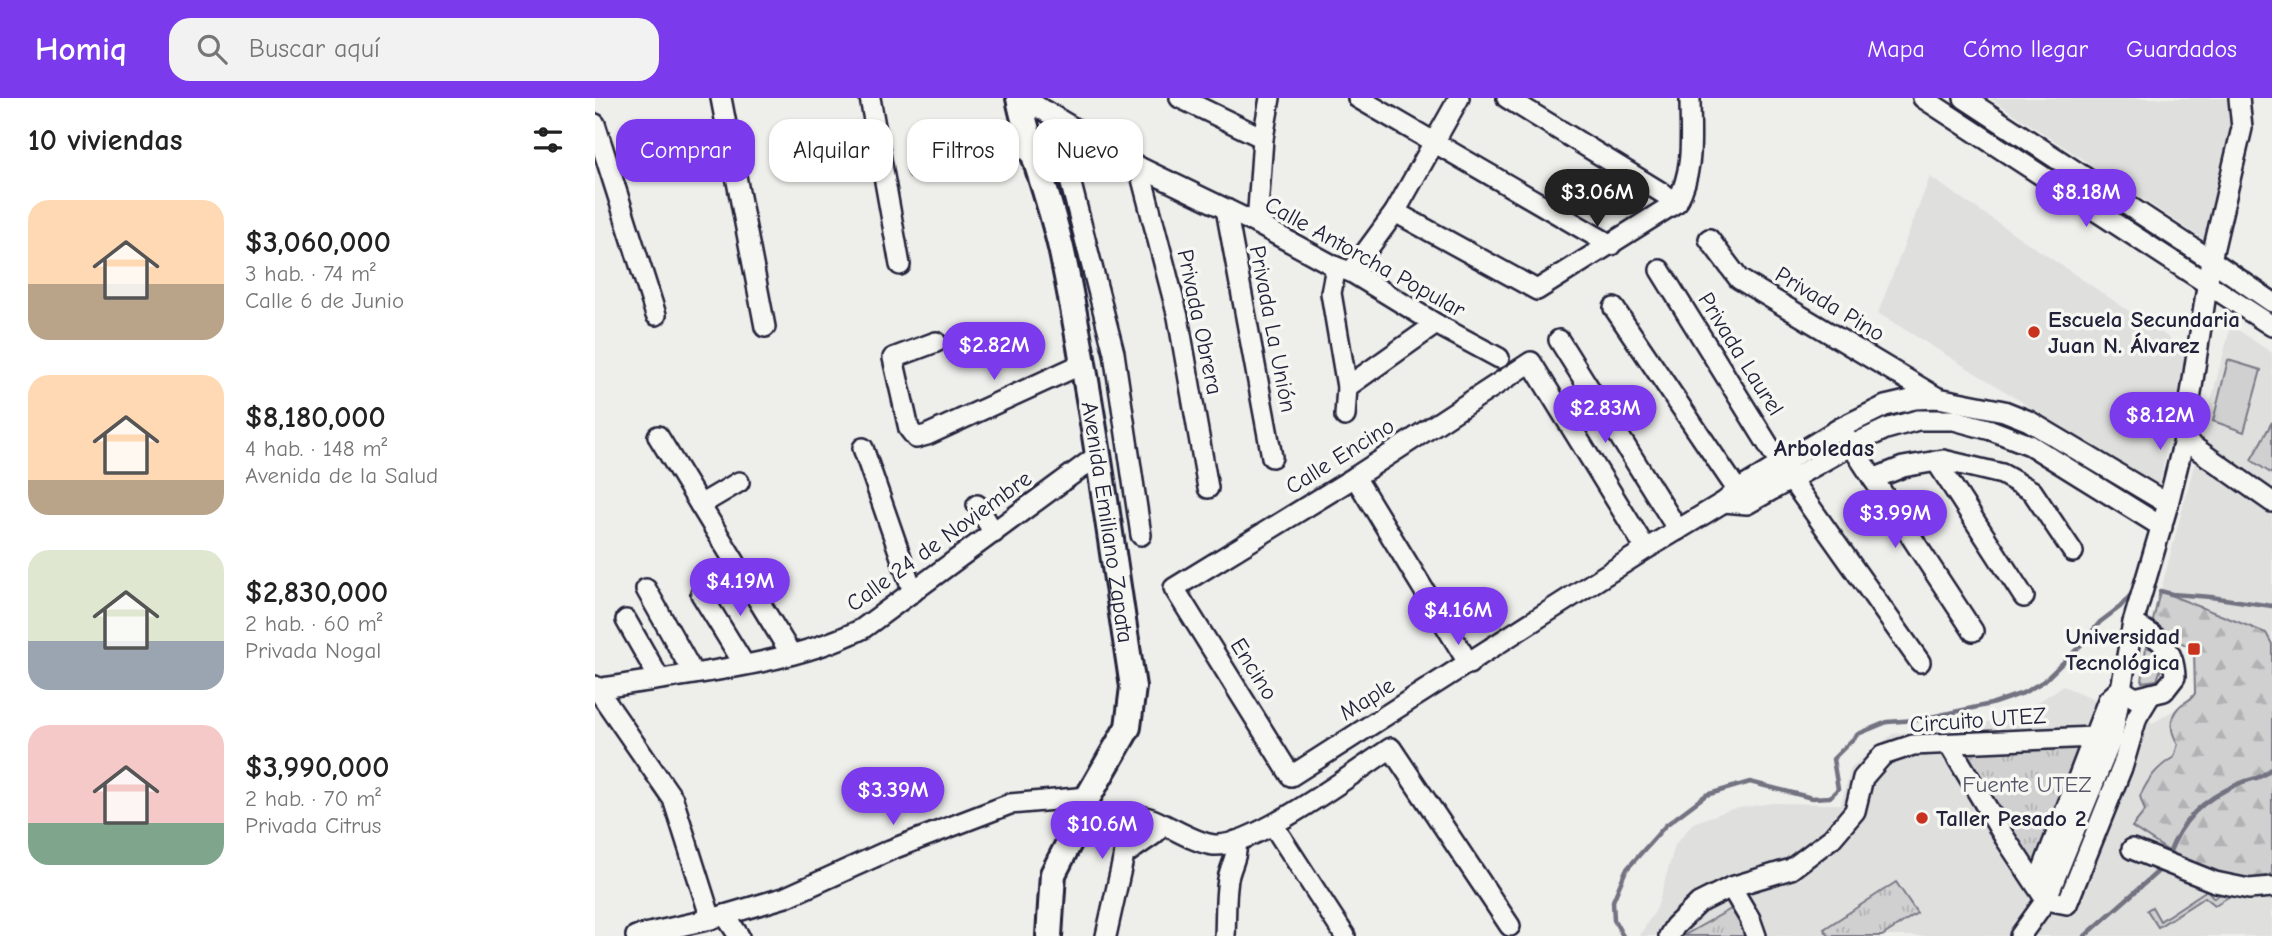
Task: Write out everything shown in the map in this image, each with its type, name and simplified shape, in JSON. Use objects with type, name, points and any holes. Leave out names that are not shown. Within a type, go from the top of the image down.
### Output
[{"type":"main road","name":"Avenida Emiliano Zapata","points":[[1021,98],[1031,147],[1062,252],[1084,363],[1133,687],[1128,727],[1087,797],[1076,829],[1053,874],[1049,936]]},
{"type":"street","points":[[721,98],[765,327]]},
{"type":"street","points":[[870,98],[900,265]]},
{"type":"street","name":"Calle Antorcha Popular","points":[[1021,98],[1057,119]]},
{"type":"street","points":[[1257,224],[1263,138],[1270,98]]},
{"type":"street","points":[[1358,98],[1611,245]]},
{"type":"street","points":[[1345,416],[1347,387],[1331,293],[1343,270],[1395,212],[1459,98]]},
{"type":"street","points":[[1507,98],[1677,202]]},
{"type":"street","points":[[1395,212],[1537,290],[1677,202],[1688,178],[1690,166],[1690,98]]},
{"type":"street","points":[[1923,98],[2272,326]]},
{"type":"street","points":[[1964,98],[2272,302]]},
{"type":"street","points":[[2020,936],[2112,738],[2133,623],[2162,527],[2184,440],[2211,260],[2242,128],[2239,98]]},
{"type":"street","points":[[1190,100],[1263,138]]},
{"type":"street","points":[[1054,117],[1114,353],[1141,535]]},
{"type":"street","points":[[595,124],[656,315]]},
{"type":"street","points":[[1019,149],[1031,147]]},
{"type":"street","name":"Calle Antorcha Popular","points":[[1143,169],[1257,224],[1499,358]]},
{"type":"street","name":"Privada Obrera","points":[[1143,182],[1178,317],[1208,488]]},
{"type":"street","name":"Privada La Unión","points":[[1226,209],[1272,457]]},
{"type":"street","name":"Privada Pino","points":[[1709,239],[1739,279],[1938,398]]},
{"type":"street","name":"Privada Laurel","points":[[1660,270],[1786,472],[1920,662]]},
{"type":"street","points":[[1614,308],[1736,498]]},
{"type":"street","points":[[1347,387],[1436,324]]},
{"type":"street","points":[[1559,340],[1678,530]]},
{"type":"street","points":[[936,342],[893,358],[909,429],[916,438],[1084,363]]},
{"type":"street","name":"Calle Encino","points":[[1174,588],[1355,477],[1531,362],[1646,549]]},
{"type":"street","points":[[1786,472],[1840,428],[1885,406],[1915,399],[1938,398],[2004,411],[2029,421],[2168,504]]},
{"type":"street","points":[[1786,472],[1886,429],[1918,420],[1954,420],[2030,445],[2162,527]]},
{"type":"street","points":[[1840,428],[1973,631]]},
{"type":"street","points":[[657,436],[791,654]]},
{"type":"street","points":[[2184,440],[2272,502]]},
{"type":"street","points":[[863,448],[913,592]]},
{"type":"street","name":"Calle 24 de Noviembre","points":[[596,687],[744,664],[836,642],[862,629],[1097,456]]},
{"type":"street","points":[[1873,479],[1903,467],[1944,460],[2002,474],[2032,491],[2073,552]]},
{"type":"street","points":[[1936,461],[2024,597]]},
{"type":"street","name":"Maple","points":[[1291,776],[1646,549],[1786,472]]},
{"type":"street","points":[[1355,477],[1469,664]]},
{"type":"street","points":[[700,505],[739,482]]},
{"type":"street","points":[[977,505],[994,533]]},
{"type":"street","name":"Encino","points":[[1174,588],[1291,776]]},
{"type":"street","points":[[646,589],[693,673]]},
{"type":"street","points":[[701,594],[744,664]]},
{"type":"street","points":[[626,620],[659,678]]},
{"type":"street","points":[[2121,689],[2135,698],[2164,691],[2175,677],[2174,661],[2165,645],[2133,623]]},
{"type":"street","points":[[596,687],[673,799],[718,917],[739,936]]},
{"type":"street","points":[[2041,893],[2108,700],[2121,689]]},
{"type":"street","points":[[1949,744],[2041,893],[2067,904],[2123,765],[2137,717],[2151,694]]},
{"type":"street","name":"Circuito UTEZ","points":[[1669,936],[1675,926],[1699,903],[1731,887],[1791,869],[1832,838],[1855,811],[1863,778],[1883,755],[1913,745],[2094,737]]},
{"type":"street","points":[[1076,829],[1105,818],[1147,817],[1214,845],[1236,841],[1273,825],[1391,748],[1510,926]]},
{"type":"street","points":[[636,936],[718,917],[786,897],[890,850],[1010,804],[1087,797]]},
{"type":"street","points":[[1106,936],[1124,855],[1164,825]]},
{"type":"street","points":[[1273,825],[1345,936]]},
{"type":"street","points":[[1225,936],[1227,881],[1231,863],[1237,853],[1236,841]]},
{"type":"street","points":[[2132,849],[2215,882],[2249,889],[2272,887]]},
{"type":"street","points":[[1731,887],[1750,919],[1756,936]]},
{"type":"shaded area","points":[[1990,98],[2227,98],[2231,125],[2209,243]]},
{"type":"shaded area","name":"Escuela Secundaria Juan N. Álvarez","points":[[1930,177],[2187,350],[2159,487],[1878,313]]},
{"type":"shaded area","points":[[2231,325],[2272,353],[2272,936],[1639,936],[1657,908],[1675,845],[1693,823],[1732,809],[1772,803],[1841,804],[1851,767],[1893,734],[2011,719],[2063,686],[2153,723],[2193,698],[2194,650],[2152,624]]},
{"type":"green space","points":[[2228,360],[2261,370],[2244,432],[2213,421]]},
{"type":"green space","points":[[2272,422],[2272,474],[2251,460]]},
{"type":"green space","points":[[2160,591],[2266,633],[2272,644],[2272,874],[2253,880],[2233,878],[2187,863],[2132,827],[2145,811],[2140,796],[2147,784],[2158,769],[2174,757],[2178,744],[2172,726],[2175,712],[2195,693],[2194,650],[2152,625]]},
{"type":"green space","points":[[2146,647],[2155,650],[2164,660],[2157,680],[2142,682]]},
{"type":"green space","name":"Fuente UTEZ","points":[[2075,744],[2080,751],[2035,861],[2030,859],[1965,757],[1969,748]]},
{"type":"green space","points":[[1896,882],[1917,913],[1882,936],[1829,936],[1824,929]]},
{"type":"green space","points":[[2231,888],[2235,893],[2215,905],[2205,897],[2158,927],[2147,910],[2152,907],[2160,921],[2207,890],[2214,898]]},
{"type":"green space","points":[[1731,909],[1746,926],[1746,936],[1683,936]]},
{"type":"waterway","points":[[1623,936],[1614,920],[1613,901],[1626,870],[1666,825],[1706,795],[1750,782],[1812,798],[1830,797],[1838,789],[1833,759],[1858,734],[1887,722],[1917,720],[1991,704],[2023,693],[2044,681],[2100,622],[2120,607],[2135,590]]},
{"type":"waterway","points":[[2160,591],[2272,606]]},
{"type":"waterway","points":[[2168,856],[2180,831],[2204,804],[2225,790],[2259,777],[2272,768]]},
{"type":"waterway","points":[[2085,936],[2163,867]]},
{"type":"place","name":"Escuela Secundaria Juan N. Álvarez","points":[[2034,332]]},
{"type":"place","name":"Universidad Tecnológica","points":[[2194,649]]},
{"type":"place","name":"Taller Pesado 2","points":[[1922,818]]},
{"type":"district","name":"Arboledas","points":[[1824,448]]}]
